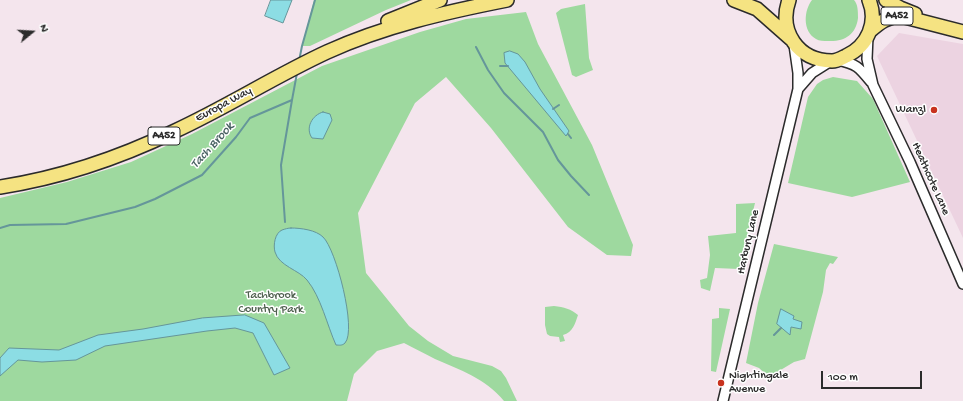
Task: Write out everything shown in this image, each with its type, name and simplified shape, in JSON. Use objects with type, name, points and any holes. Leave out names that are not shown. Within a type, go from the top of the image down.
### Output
[{"type":"highway","name":"Europa Way","points":[[353,41],[375,26],[440,0]]},
{"type":"highway","points":[[384,23],[468,0]]},
{"type":"highway","name":"Europa Way","points":[[0,187],[36,180],[72,170],[127,151],[175,131],[285,74],[353,41],[431,16],[507,0]]},
{"type":"highway","points":[[734,0],[757,9],[809,55],[819,59],[834,60],[852,53],[864,42],[869,33],[872,17],[869,0]]},
{"type":"highway","points":[[789,0],[786,16],[787,27],[793,42]]},
{"type":"highway","name":"A452","points":[[886,0],[907,11],[963,27]]},
{"type":"highway","name":"A452","points":[[869,33],[882,21],[895,16],[914,19],[963,32]]},
{"type":"street","name":"Heathcote Lane","points":[[869,33],[867,59],[873,85]]},
{"type":"street","name":"Harbury Lane","points":[[723,401],[798,89],[798,73],[793,42]]},
{"type":"street","name":"Harbury Lane","points":[[798,89],[812,73],[834,60]]},
{"type":"street","name":"Heathcote Lane","points":[[834,60],[860,68],[873,85],[910,162],[963,284]]},
{"type":"shaded area","points":[[899,33],[963,44],[963,238],[877,56]]},
{"type":"green space","points":[[314,0],[411,0],[386,10],[310,46],[302,46]]},
{"type":"green space","points":[[812,0],[854,0],[858,11],[855,29],[844,39],[823,41],[816,39],[811,35],[806,26],[807,9]]},
{"type":"green space","points":[[585,4],[589,58],[593,70],[576,77],[572,75],[556,13],[561,9]]},
{"type":"green space","name":"Tachbrook Country Park","points":[[526,12],[538,44],[592,145],[633,245],[631,256],[607,255],[568,227],[491,128],[446,77],[415,103],[358,213],[366,273],[409,326],[428,341],[453,356],[492,366],[501,371],[517,401],[504,401],[489,386],[472,376],[404,343],[377,351],[354,374],[347,401],[0,401],[0,198],[67,182],[131,162],[192,134],[322,66],[420,32],[466,19]]},
{"type":"green space","points":[[833,77],[857,81],[873,99],[910,182],[852,197],[788,183],[808,97],[817,84],[823,80]]},
{"type":"green space","points":[[755,203],[739,269],[715,268],[710,291],[701,288],[700,280],[707,278],[710,255],[708,236],[736,233],[736,204]]},
{"type":"green space","points":[[774,244],[838,257],[833,264],[830,263],[826,270],[823,292],[805,359],[794,362],[769,377],[759,368],[746,363],[758,303]]},
{"type":"green space","points":[[554,306],[573,311],[578,315],[571,330],[563,335],[565,341],[560,342],[559,337],[550,336],[547,334],[545,325],[545,307]]},
{"type":"green space","points":[[719,308],[730,309],[716,372],[711,371],[712,319],[719,318]]},
{"type":"water","points":[[271,0],[292,0],[283,23],[265,16]]},
{"type":"water","points":[[510,51],[518,54],[525,62],[540,89],[569,131],[566,136],[505,63],[504,53]]},
{"type":"water","points":[[323,112],[330,114],[332,120],[323,139],[312,138],[309,130],[311,122],[316,116]]},
{"type":"water","points":[[291,228],[312,231],[323,237],[334,257],[347,307],[348,335],[343,345],[336,345],[320,303],[307,280],[277,257],[274,246],[276,236],[282,230]]},
{"type":"water","points":[[781,309],[794,316],[793,319],[802,322],[801,329],[791,327],[790,335],[777,324]]},
{"type":"water","points":[[245,315],[264,323],[290,368],[274,375],[253,333],[235,328],[105,346],[76,360],[42,362],[18,360],[0,376],[0,358],[9,348],[59,350],[98,335],[143,329],[202,318]]},
{"type":"waterway","name":"Tach Brook","points":[[299,61],[315,0]]},
{"type":"waterway","points":[[476,47],[488,70],[504,93],[543,132],[558,160],[589,195]]},
{"type":"waterway","points":[[500,66],[508,66]]},
{"type":"waterway","name":"Tach Brook","points":[[0,228],[10,225],[66,224],[135,207],[155,199],[202,175],[236,137],[250,118],[292,100],[297,73]]},
{"type":"waterway","points":[[285,222],[281,165],[292,100]]},
{"type":"waterway","points":[[553,109],[559,105]]},
{"type":"waterway","points":[[568,134],[571,138]]},
{"type":"waterway","points":[[774,335],[781,328]]},
{"type":"place","name":"Wanzl","points":[[934,110]]},
{"type":"place","name":"Nightingale Avenue","points":[[721,383]]}]
